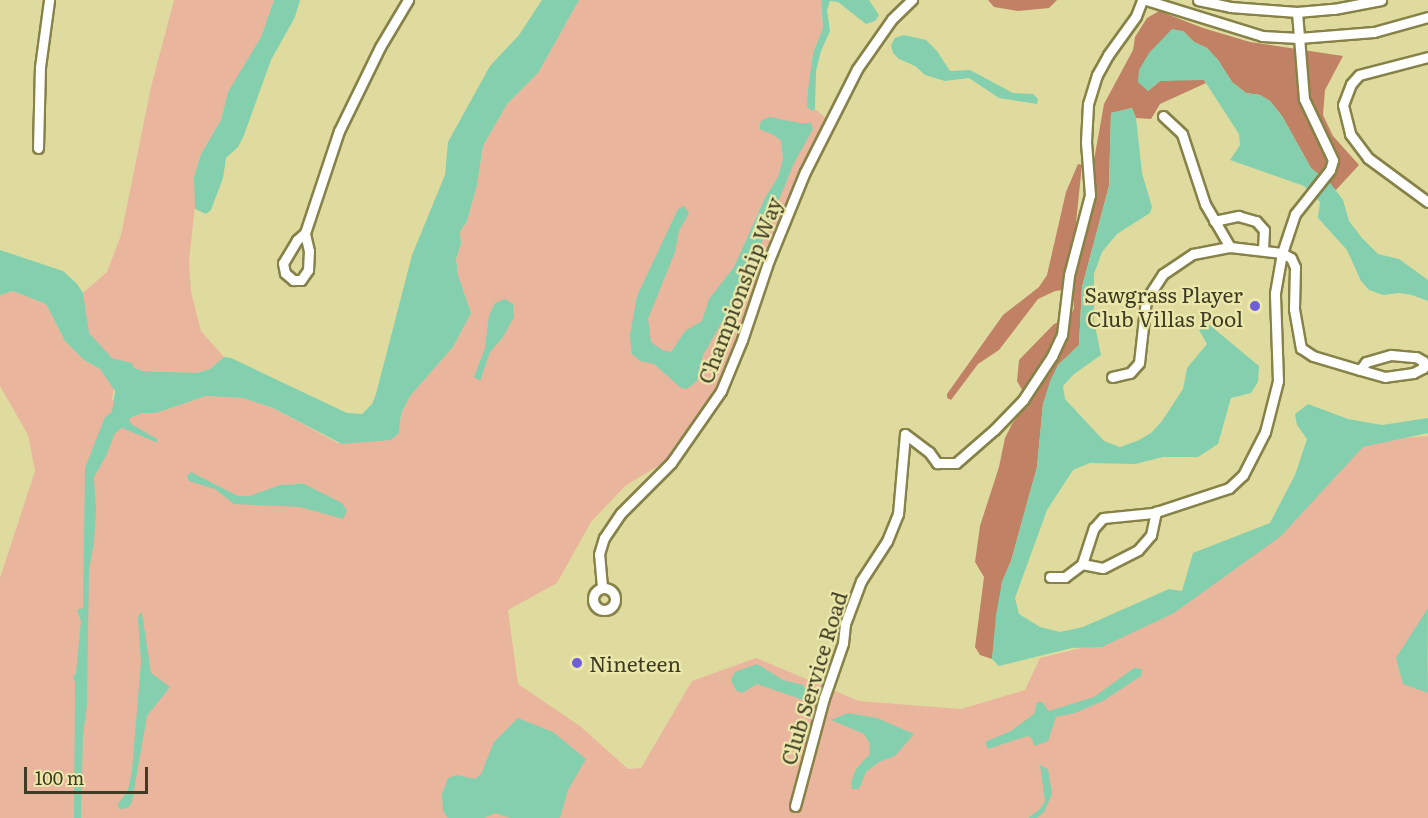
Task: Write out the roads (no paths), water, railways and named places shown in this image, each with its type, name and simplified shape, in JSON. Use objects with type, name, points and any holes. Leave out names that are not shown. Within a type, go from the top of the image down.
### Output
[{"type":"street","points":[[38,148],[40,67],[49,0]]},
{"type":"street","points":[[305,233],[309,251],[308,270],[301,280],[293,280],[285,273],[283,263],[297,240],[305,233],[339,131],[380,46],[408,0]]},
{"type":"street","name":"Championship Way","points":[[602,587],[599,554],[604,538],[621,513],[671,463],[721,391],[742,340],[769,260],[805,172],[857,69],[892,19],[912,0]]},
{"type":"street","points":[[1144,0],[1262,36],[1299,38],[1374,32],[1428,17]]},
{"type":"street","name":"Club Service Road","points":[[795,806],[824,698],[843,643],[845,624],[861,581],[887,541],[898,514],[905,434],[929,452],[937,463],[956,464],[1023,400],[1056,349],[1064,328],[1070,275],[1090,195],[1086,142],[1088,104],[1094,82],[1108,55],[1136,16],[1144,0]]},
{"type":"street","points":[[1198,0],[1230,7],[1297,12],[1334,9],[1381,0]]},
{"type":"street","points":[[1050,577],[1065,577],[1082,564],[1097,522],[1109,517],[1156,512],[1229,488],[1243,475],[1253,457],[1272,412],[1278,381],[1275,293],[1282,253],[1292,220],[1308,195],[1330,170],[1333,160],[1304,99],[1297,12]]},
{"type":"street","points":[[1428,57],[1359,75],[1351,84],[1343,105],[1350,134],[1368,158],[1428,202]]},
{"type":"street","points":[[1163,116],[1182,134],[1205,204],[1230,247]]},
{"type":"street","points":[[1214,221],[1238,216],[1256,221],[1264,230],[1263,250]]},
{"type":"street","points":[[1112,377],[1130,373],[1139,363],[1146,300],[1163,274],[1193,254],[1215,248],[1230,247],[1282,253],[1290,258],[1295,267],[1294,309],[1301,348],[1312,356],[1374,375],[1392,376],[1421,370],[1424,365],[1421,359],[1416,357],[1391,355],[1366,362],[1360,370]]},
{"type":"street","points":[[1082,564],[1104,568],[1138,550],[1150,536],[1156,512]]},
{"type":"place","name":"Sawgrass Player Club Villas Pool","points":[[1255,306]]},
{"type":"place","name":"Nineteen","points":[[577,663]]}]
